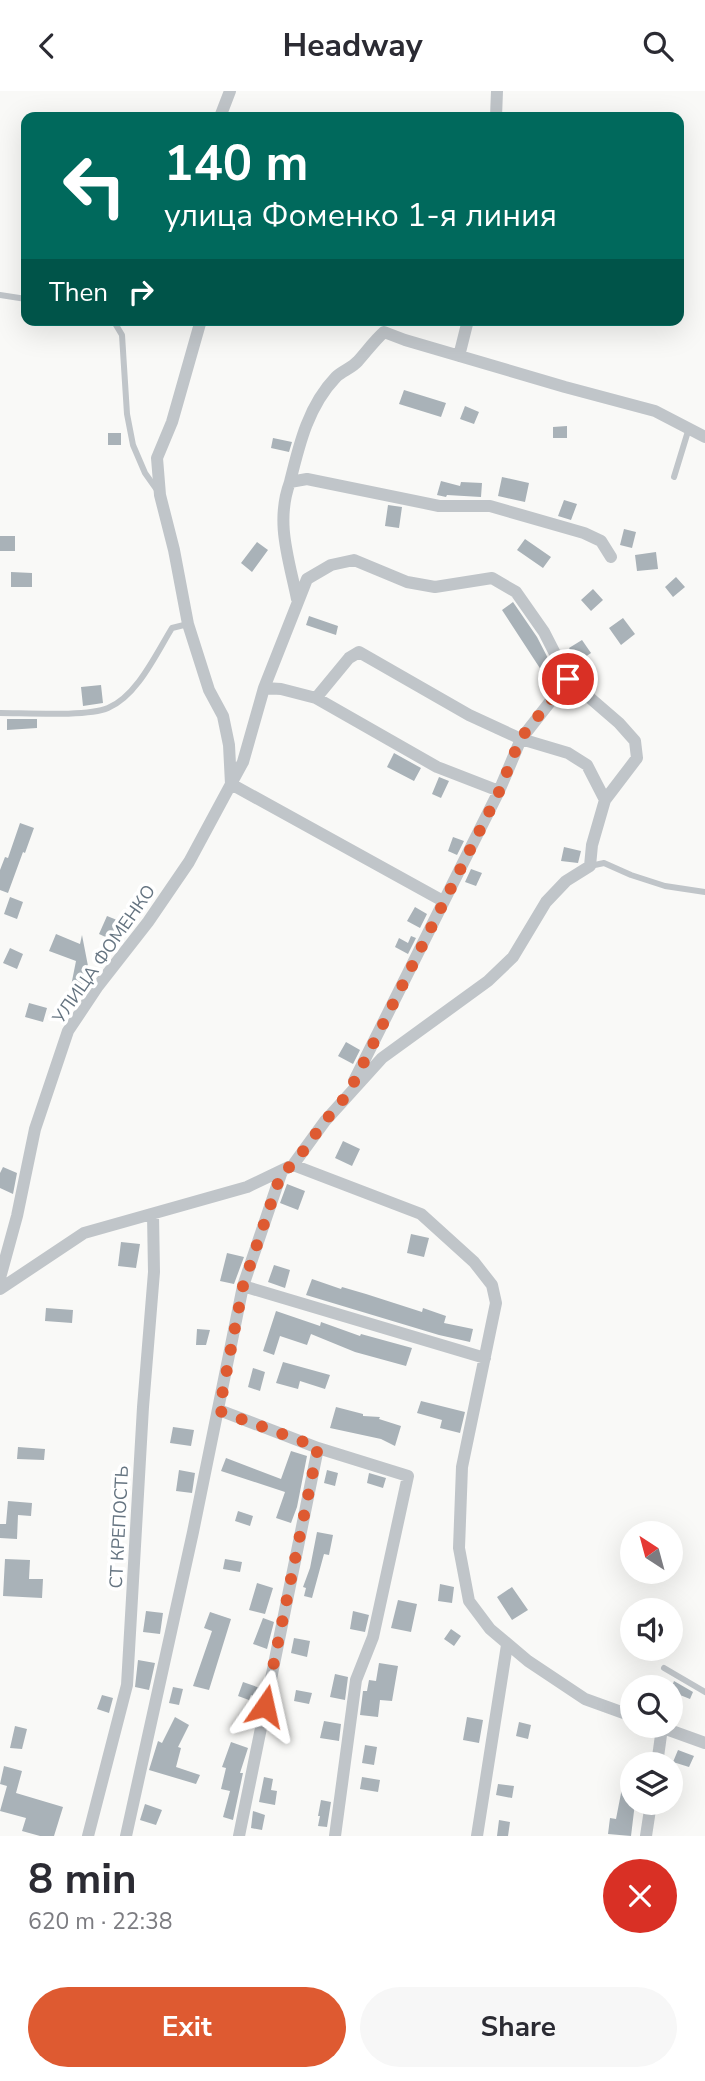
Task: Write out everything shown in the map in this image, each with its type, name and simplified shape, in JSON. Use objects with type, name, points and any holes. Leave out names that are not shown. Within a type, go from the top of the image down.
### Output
[{"type":"street","points":[[222,112],[230,91]]},
{"type":"street","points":[[496,112],[497,91]]},
{"type":"street","points":[[199,326],[172,422],[157,458],[160,495],[188,624],[209,690],[223,716],[229,745],[232,784],[443,901]]},
{"type":"street","points":[[459,356],[466,326]]},
{"type":"street","points":[[297,600],[282,526],[284,499],[304,429],[319,398],[337,376],[357,362],[384,332],[565,387],[655,411],[705,437]]},
{"type":"street","points":[[289,482],[307,479],[439,506],[490,506],[584,533],[601,541],[611,557]]},
{"type":"street","name":"УЛИЦА ФОМЕНКО","points":[[0,1278],[17,1216],[34,1129],[68,1031],[189,862],[232,784],[243,762],[264,688],[307,579],[331,565],[354,560],[407,582],[435,587],[492,578],[516,592],[544,632],[568,679]]},
{"type":"street","points":[[316,698],[349,658],[359,652],[469,715],[520,739],[568,753],[587,765],[606,800]]},
{"type":"street","points":[[126,1836],[219,1411],[243,1286],[288,1168],[348,1094],[382,1058],[488,981],[513,957],[546,902],[566,881],[590,866],[592,845],[606,800],[637,758],[635,741],[619,723],[568,679],[520,739],[499,792],[348,1094]]},
{"type":"street","points":[[264,688],[281,689],[316,698],[437,767],[499,792]]},
{"type":"street","points":[[0,1289],[84,1233],[247,1187],[288,1168],[421,1214],[474,1262],[492,1285],[496,1303],[462,1467],[459,1548],[469,1601],[491,1629],[528,1661],[585,1699],[620,1712]]},
{"type":"street","name":"СТ КРЕПОСТЬ","points":[[88,1836],[127,1685],[143,1406],[154,1272],[153,1214]]},
{"type":"street","points":[[243,1286],[485,1358]]},
{"type":"street","points":[[219,1411],[408,1476],[373,1637],[356,1680],[335,1836]]},
{"type":"street","points":[[239,1836],[318,1447]]},
{"type":"street","points":[[477,1836],[507,1644]]},
{"type":"street","points":[[683,1735],[705,1743]]},
{"type":"street","points":[[646,1836],[649,1815]]},
{"type":"lane","points":[[0,295],[21,298]]},
{"type":"lane","points":[[117,326],[122,335],[127,414],[133,445],[145,473],[160,495]]},
{"type":"lane","points":[[674,477],[689,428]]},
{"type":"lane","points":[[0,713],[85,712],[109,708],[128,694],[144,675],[172,628],[188,624]]},
{"type":"lane","points":[[590,866],[604,863],[665,886],[705,892]]},
{"type":"lane","points":[[664,1668],[705,1692]]},
{"type":"building","points":[[404,390],[446,403],[441,417],[399,404]]},
{"type":"building","points":[[465,406],[479,412],[474,424],[460,419]]},
{"type":"building","points":[[567,426],[567,438],[553,438],[553,427]]},
{"type":"building","points":[[108,433],[121,433],[121,445],[108,445]]},
{"type":"building","points":[[273,438],[292,442],[289,452],[271,448]]},
{"type":"building","points":[[502,477],[529,483],[525,502],[498,496]]},
{"type":"building","points":[[441,481],[460,486],[461,482],[482,483],[481,497],[437,495]]},
{"type":"building","points":[[564,500],[577,504],[571,520],[558,516]]},
{"type":"building","points":[[388,505],[402,507],[399,528],[385,526]]},
{"type":"building","points":[[624,529],[636,532],[632,548],[620,545]]},
{"type":"building","points":[[0,536],[15,536],[15,551],[0,551]]},
{"type":"building","points":[[525,539],[551,557],[543,568],[517,550]]},
{"type":"building","points":[[257,542],[268,550],[252,572],[241,563]]},
{"type":"building","points":[[656,552],[658,569],[637,571],[635,555]]},
{"type":"building","points":[[11,572],[32,573],[32,587],[11,587]]},
{"type":"building","points":[[676,577],[685,587],[673,597],[665,587]]},
{"type":"building","points":[[593,589],[603,600],[591,611],[581,600]]},
{"type":"building","points":[[513,602],[537,637],[554,670],[545,676],[502,610]]},
{"type":"building","points":[[309,616],[338,626],[336,635],[306,625]]},
{"type":"building","points":[[623,618],[635,634],[621,645],[609,628]]},
{"type":"building","points":[[582,640],[591,653],[578,662],[569,648]]},
{"type":"building","points":[[101,685],[103,703],[83,706],[81,687]]},
{"type":"building","points":[[7,719],[37,719],[37,728],[7,730]]},
{"type":"building","points":[[394,753],[421,768],[414,781],[387,767]]},
{"type":"building","points":[[439,777],[449,781],[441,798],[432,794]]},
{"type":"building","points":[[20,823],[34,828],[8,893],[0,890],[0,870],[5,857],[8,858]]},
{"type":"building","points":[[453,837],[464,841],[457,855],[448,851]]},
{"type":"building","points":[[564,847],[581,851],[578,863],[561,861]]},
{"type":"building","points":[[471,869],[482,873],[476,886],[465,882]]},
{"type":"building","points":[[10,897],[23,902],[17,919],[4,914]]},
{"type":"building","points":[[415,907],[427,914],[420,928],[407,921]]},
{"type":"building","points":[[107,916],[122,922],[114,941],[99,934]]},
{"type":"building","points":[[56,934],[80,944],[82,935],[88,966],[81,989],[71,986],[76,961],[49,951]]},
{"type":"building","points":[[411,936],[416,938],[408,954],[395,947],[399,938],[408,943]]},
{"type":"building","points":[[10,948],[23,954],[17,969],[3,963]]},
{"type":"building","points":[[29,1003],[47,1008],[43,1022],[25,1017]]},
{"type":"building","points":[[346,1042],[360,1050],[353,1064],[338,1056]]},
{"type":"building","points":[[343,1141],[360,1149],[352,1166],[335,1158]]},
{"type":"building","points":[[3,1167],[17,1173],[13,1194],[0,1188],[0,1173]]},
{"type":"building","points":[[287,1184],[305,1191],[298,1210],[280,1203]]},
{"type":"building","points":[[411,1234],[429,1238],[424,1257],[407,1253]]},
{"type":"building","points":[[121,1242],[140,1244],[136,1268],[118,1266]]},
{"type":"building","points":[[227,1253],[244,1257],[234,1284],[220,1281]]},
{"type":"building","points":[[274,1265],[290,1270],[285,1288],[268,1282]]},
{"type":"building","points":[[312,1279],[422,1312],[423,1308],[446,1316],[444,1323],[473,1329],[470,1342],[306,1295]]},
{"type":"building","points":[[46,1308],[73,1310],[72,1323],[45,1321]]},
{"type":"building","points":[[276,1311],[320,1326],[321,1322],[360,1336],[361,1334],[412,1348],[406,1366],[355,1352],[311,1334],[307,1345],[280,1336],[274,1355],[263,1351]]},
{"type":"building","points":[[197,1329],[210,1330],[206,1345],[196,1345]]},
{"type":"building","points":[[283,1362],[330,1375],[325,1389],[300,1381],[298,1389],[276,1383]]},
{"type":"building","points":[[253,1368],[265,1372],[260,1391],[248,1387]]},
{"type":"building","points":[[421,1401],[465,1412],[460,1433],[440,1428],[442,1420],[417,1413]]},
{"type":"building","points":[[336,1407],[363,1416],[380,1417],[379,1419],[401,1426],[395,1446],[381,1439],[330,1428]]},
{"type":"building","points":[[173,1427],[194,1430],[191,1446],[170,1443]]},
{"type":"building","points":[[18,1447],[45,1449],[44,1460],[17,1459]]},
{"type":"building","points":[[291,1451],[307,1456],[297,1507],[291,1523],[276,1518],[285,1492],[221,1471],[226,1458],[281,1479]]},
{"type":"building","points":[[179,1470],[195,1473],[192,1493],[176,1491]]},
{"type":"building","points":[[327,1470],[338,1473],[335,1486],[324,1483]]},
{"type":"building","points":[[369,1473],[386,1478],[383,1488],[367,1483]]},
{"type":"building","points":[[8,1501],[32,1503],[31,1516],[18,1515],[17,1539],[0,1538],[0,1524],[6,1524]]},
{"type":"building","points":[[238,1511],[253,1516],[250,1526],[235,1521]]},
{"type":"building","points":[[317,1532],[333,1535],[329,1555],[324,1554],[312,1598],[304,1596],[306,1588],[303,1587]]},
{"type":"building","points":[[5,1559],[30,1560],[29,1579],[43,1579],[42,1598],[3,1596]]},
{"type":"building","points":[[225,1559],[242,1562],[240,1572],[223,1569]]},
{"type":"building","points":[[257,1583],[273,1588],[265,1614],[249,1610]]},
{"type":"building","points":[[440,1584],[454,1587],[452,1603],[438,1601]]},
{"type":"building","points":[[512,1587],[528,1610],[512,1620],[497,1597]]},
{"type":"building","points":[[398,1600],[417,1604],[411,1632],[391,1628]]},
{"type":"building","points":[[146,1611],[163,1613],[160,1634],[143,1632]]},
{"type":"building","points":[[353,1611],[369,1615],[365,1632],[350,1629]]},
{"type":"building","points":[[210,1612],[231,1619],[209,1690],[193,1686],[212,1631],[204,1628]]},
{"type":"building","points":[[263,1618],[274,1622],[267,1649],[253,1644]]},
{"type":"building","points":[[451,1629],[461,1636],[454,1646],[444,1639]]},
{"type":"building","points":[[294,1638],[310,1641],[307,1657],[291,1653]]},
{"type":"building","points":[[138,1660],[155,1663],[149,1690],[135,1687]]},
{"type":"building","points":[[379,1663],[398,1666],[392,1701],[380,1700],[378,1717],[360,1715],[363,1691],[367,1691],[369,1680],[376,1681]]},
{"type":"building","points":[[335,1674],[348,1677],[345,1700],[330,1697]]},
{"type":"building","points":[[243,1682],[260,1688],[258,1698],[251,1695],[249,1700],[238,1696]]},
{"type":"building","points":[[683,1686],[693,1692],[690,1699],[683,1696]]},
{"type":"building","points":[[173,1687],[183,1689],[179,1705],[169,1703]]},
{"type":"building","points":[[296,1690],[312,1693],[309,1704],[294,1701]]},
{"type":"building","points":[[102,1695],[113,1698],[109,1713],[97,1709]]},
{"type":"building","points":[[175,1717],[189,1725],[178,1747],[181,1748],[176,1767],[200,1775],[196,1784],[149,1770],[158,1741],[162,1743]]},
{"type":"building","points":[[467,1717],[483,1720],[479,1743],[463,1740]]},
{"type":"building","points":[[324,1721],[341,1724],[339,1741],[320,1738]]},
{"type":"building","points":[[519,1722],[531,1725],[528,1739],[516,1736]]},
{"type":"building","points":[[15,1726],[27,1729],[22,1749],[10,1748]]},
{"type":"building","points":[[231,1742],[248,1748],[240,1773],[243,1773],[233,1820],[223,1817],[230,1791],[221,1789],[226,1768],[222,1767]]},
{"type":"building","points":[[365,1745],[377,1747],[374,1765],[362,1763]]},
{"type":"building","points":[[678,1750],[694,1756],[689,1767],[683,1765],[683,1752],[677,1752]]},
{"type":"building","points":[[4,1766],[22,1771],[16,1793],[63,1807],[54,1836],[40,1836],[22,1831],[26,1818],[0,1811],[7,1786],[0,1784]]},
{"type":"building","points":[[264,1777],[273,1779],[271,1790],[277,1791],[275,1805],[259,1802]]},
{"type":"building","points":[[362,1777],[380,1780],[378,1792],[360,1789]]},
{"type":"building","points":[[498,1784],[514,1786],[512,1798],[496,1795]]},
{"type":"building","points":[[620,1798],[620,1815],[634,1815],[631,1836],[608,1834],[610,1818],[616,1819]]},
{"type":"building","points":[[321,1800],[331,1802],[327,1827],[318,1826]]},
{"type":"building","points":[[145,1804],[162,1810],[156,1825],[140,1820]]},
{"type":"building","points":[[253,1811],[265,1815],[262,1830],[251,1828]]},
{"type":"building","points":[[499,1820],[510,1822],[508,1836],[497,1836]]},
{"type":"route","points":[[265,1706],[318,1447],[219,1411],[243,1286],[282,1171],[293,1165],[348,1094],[499,792],[520,739],[568,679]]}]
